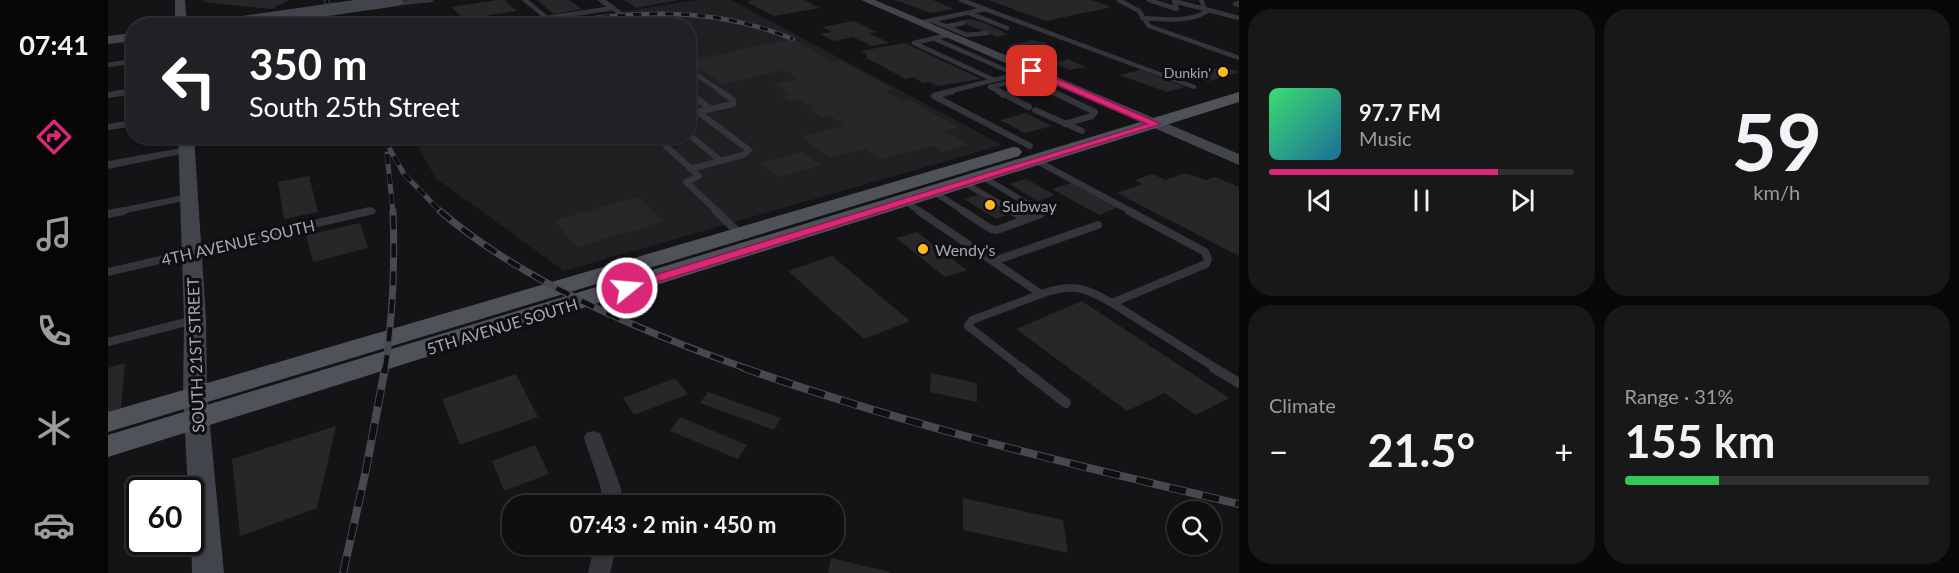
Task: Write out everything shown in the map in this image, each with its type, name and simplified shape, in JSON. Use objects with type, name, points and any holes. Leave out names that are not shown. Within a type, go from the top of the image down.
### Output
[{"type":"main road","points":[[180,0],[181,18]]},
{"type":"main road","points":[[270,18],[397,0]]},
{"type":"main road","points":[[866,0],[925,21],[1037,77],[1055,81],[1239,160]]},
{"type":"main road","points":[[108,40],[126,38]]},
{"type":"main road","name":"5TH AVENUE SOUTH","points":[[108,422],[196,407],[906,202],[974,180],[1033,153],[1074,128],[1135,115],[1239,86]]},
{"type":"main road","name":"5TH AVENUE SOUTH","points":[[108,446],[196,407],[739,232],[1033,153],[1156,124],[1239,98]]},
{"type":"main road","name":"SOUTH 21ST STREET","points":[[187,144],[195,319],[196,407],[208,573]]},
{"type":"street","points":[[601,0],[613,8]]},
{"type":"street","points":[[108,95],[126,92]]},
{"type":"street","points":[[108,165],[183,144]]},
{"type":"street","name":"4TH AVENUE SOUTH","points":[[108,272],[369,211]]},
{"type":"street","points":[[593,438],[612,495]]},
{"type":"street","points":[[599,573],[603,555]]},
{"type":"lane","points":[[386,0],[389,4],[394,4],[431,0]]},
{"type":"lane","points":[[525,0],[547,18],[613,8],[627,18]]},
{"type":"lane","points":[[961,0],[1194,87]]},
{"type":"lane","points":[[1119,0],[1134,7],[1149,26],[1239,58]]},
{"type":"lane","points":[[1149,0],[1177,9],[1174,0]]},
{"type":"lane","points":[[1174,0],[1239,18]]},
{"type":"lane","points":[[1142,18],[1184,19],[1200,16],[1206,12],[1201,0]]},
{"type":"lane","points":[[925,21],[986,9]]},
{"type":"lane","points":[[967,13],[1007,28]]},
{"type":"lane","points":[[973,21],[983,19]]},
{"type":"lane","points":[[963,23],[946,33],[914,43],[994,80]]},
{"type":"lane","points":[[998,30],[1026,24]]},
{"type":"lane","points":[[946,33],[974,35],[987,33]]},
{"type":"lane","points":[[946,33],[1016,75]]},
{"type":"lane","points":[[108,65],[126,62]]},
{"type":"lane","points":[[696,75],[733,100],[733,104],[698,112]]},
{"type":"lane","points":[[1037,77],[990,87],[1074,128],[1095,112],[1037,77],[1016,75],[934,96],[1194,244],[1205,252],[1208,259],[1206,264],[1112,303]]},
{"type":"lane","points":[[1003,95],[1037,77]]},
{"type":"lane","points":[[696,98],[711,109]]},
{"type":"lane","points":[[690,169],[743,155],[749,150],[698,112]]},
{"type":"lane","points":[[108,127],[126,124]]},
{"type":"lane","points":[[696,141],[721,161]]},
{"type":"lane","points":[[663,144],[699,176],[686,182],[739,232]]},
{"type":"lane","points":[[934,192],[991,229],[997,230],[1041,214],[1041,211],[974,180]]},
{"type":"lane","points":[[974,180],[1026,219]]},
{"type":"lane","points":[[108,214],[189,197]]},
{"type":"lane","points":[[906,202],[1041,294]]},
{"type":"lane","points":[[994,261],[1098,225]]},
{"type":"lane","points":[[1066,403],[968,326],[972,320],[1064,285],[1076,286],[1112,303],[1239,383]]},
{"type":"lane","points":[[108,342],[195,319]]},
{"type":"shaded area","points":[[696,0],[731,0],[1002,145],[564,271],[436,178],[418,144],[696,144],[696,18],[581,18]]},
{"type":"building","points":[[207,0],[289,0],[271,9],[202,2]]},
{"type":"building","points":[[504,0],[517,11],[463,18],[451,7]]},
{"type":"building","points":[[537,0],[569,0],[582,9],[554,14]]},
{"type":"building","points":[[624,0],[674,0],[674,1],[636,8]]},
{"type":"building","points":[[804,0],[820,8],[774,16],[747,2]]},
{"type":"building","points":[[895,0],[933,0],[954,9],[931,13]]},
{"type":"building","points":[[988,0],[1091,0],[1112,7],[1046,21]]},
{"type":"building","points":[[969,19],[982,22],[1008,34],[997,37],[958,21]]},
{"type":"building","points":[[854,21],[877,32],[869,33],[889,43],[872,46],[853,37],[834,41],[820,34],[832,32],[822,27]]},
{"type":"building","points":[[792,39],[834,62],[841,61],[894,89],[886,91],[904,101],[909,100],[959,127],[943,131],[968,145],[943,152],[932,146],[880,160],[864,149],[830,158],[801,137],[845,126],[830,116],[822,118],[809,109],[813,108],[799,99],[790,101],[782,96],[790,94],[774,84],[798,79],[785,70],[723,84],[696,66],[696,59]]},
{"type":"building","points":[[1032,40],[1047,45],[1021,52],[1006,46]]},
{"type":"building","points":[[905,43],[981,79],[937,86],[929,82],[923,83],[912,77],[906,79],[866,58],[867,55],[860,51]]},
{"type":"building","points":[[1068,59],[1086,67],[1070,70],[1053,63]]},
{"type":"building","points":[[1222,67],[1239,72],[1207,82],[1190,76]]},
{"type":"building","points":[[1141,70],[1185,87],[1167,92],[1119,75]]},
{"type":"building","points":[[1026,113],[1052,126],[1025,133],[1000,120]]},
{"type":"building","points":[[801,152],[821,165],[778,177],[760,163]]},
{"type":"building","points":[[1185,173],[1206,180],[1215,177],[1239,187],[1239,256],[1117,193],[1142,184],[1135,180],[1153,174],[1165,180]]},
{"type":"building","points":[[309,176],[318,212],[284,219],[278,182]]},
{"type":"building","points":[[1026,179],[1055,195],[1038,201],[1009,184]]},
{"type":"building","points":[[1071,183],[1119,207],[1099,215],[1052,189]]},
{"type":"building","points":[[978,195],[1011,214],[996,219],[964,199]]},
{"type":"building","points":[[639,197],[663,222],[576,247],[554,220]]},
{"type":"building","points":[[360,223],[368,248],[313,262],[306,235]]},
{"type":"building","points":[[917,232],[967,270],[945,277],[896,238]]},
{"type":"building","points":[[832,256],[910,321],[864,339],[788,271]]},
{"type":"building","points":[[1082,301],[1229,398],[1196,415],[1164,393],[1127,411],[1016,329]]},
{"type":"building","points":[[125,363],[121,408],[108,412],[108,368]]},
{"type":"building","points":[[931,373],[977,383],[977,402],[930,392]]},
{"type":"building","points":[[516,374],[538,417],[460,445],[442,399]]},
{"type":"building","points":[[675,378],[688,394],[634,415],[623,398]]},
{"type":"building","points":[[708,392],[781,418],[774,430],[700,403]]},
{"type":"building","points":[[680,417],[747,445],[738,459],[670,431]]},
{"type":"building","points":[[336,426],[317,508],[240,536],[232,459]]},
{"type":"building","points":[[535,445],[549,474],[504,491],[492,461]]},
{"type":"building","points":[[963,498],[1063,520],[1068,553],[963,530]]},
{"type":"building","points":[[831,558],[890,572],[890,573],[828,573]]},
{"type":"railway","points":[[326,0],[334,18]]},
{"type":"railway","points":[[597,18],[636,14],[697,15],[729,20],[793,39]]},
{"type":"railway","points":[[387,144],[404,174],[440,211]]},
{"type":"railway","points":[[387,154],[393,212]]},
{"type":"railway","points":[[385,369],[393,290],[393,211]]},
{"type":"railway","points":[[440,211],[510,261],[587,304],[668,339],[748,369]]},
{"type":"railway","points":[[343,573],[366,470],[385,368]]},
{"type":"railway","points":[[744,368],[928,426],[1052,459],[1239,504]]},
{"type":"place","name":"Dunkin'","points":[[1223,72]]},
{"type":"place","name":"Subway","points":[[990,205]]},
{"type":"place","name":"Wendy's","points":[[923,249]]},
{"type":"route","points":[[627,288],[1156,124],[1032,71]]}]
